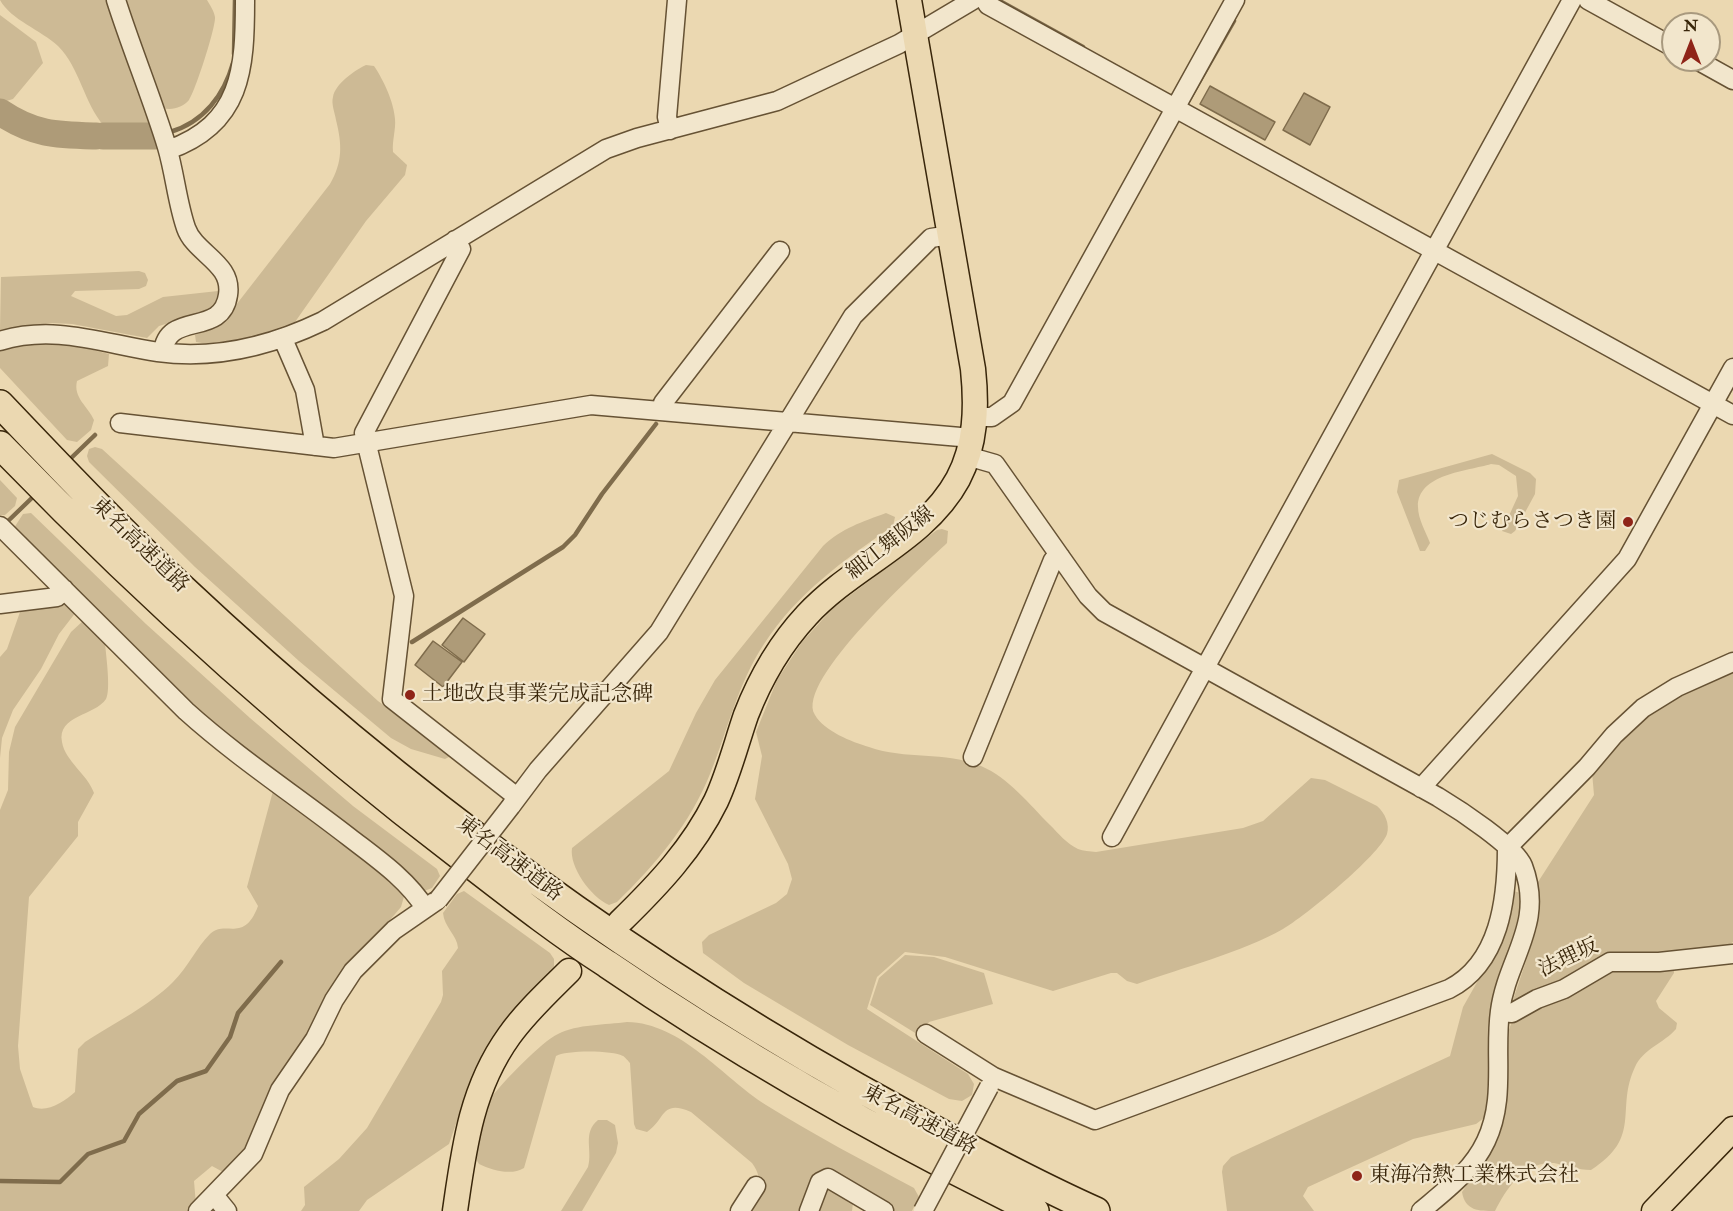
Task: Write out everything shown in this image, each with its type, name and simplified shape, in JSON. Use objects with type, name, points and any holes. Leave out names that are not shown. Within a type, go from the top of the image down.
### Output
[{"type":"highway","name":"東名高速道路","points":[[0,404],[178,585],[283,679],[384,764],[540,885],[726,1011],[832,1074],[973,1150],[1096,1211]]},
{"type":"highway","name":"東名高速道路","points":[[0,445],[162,606],[266,699],[369,787],[525,906],[606,964],[713,1033],[854,1116],[1035,1211]]},
{"type":"main road","name":"細江舞阪線","points":[[620,921],[664,877],[704,822],[724,782],[755,694],[791,633],[841,583],[907,535],[936,510],[958,478],[972,437],[973,369],[909,0]]},
{"type":"main road","points":[[455,1211],[467,1130],[488,1071],[522,1019],[569,971]]},
{"type":"main road","points":[[1654,1211],[1733,1129]]},
{"type":"street","points":[[116,0],[168,150],[187,231],[227,276],[229,294],[227,302],[216,316],[201,324],[172,331],[165,341],[164,352]]},
{"type":"street","points":[[168,150],[198,138],[209,130],[232,95],[244,55],[245,0]]},
{"type":"street","points":[[670,130],[667,117],[677,0]]},
{"type":"street","points":[[0,341],[31,334],[70,334],[164,352],[192,354],[232,351],[283,339],[323,321],[606,149],[771,103],[916,35],[973,0]]},
{"type":"street","points":[[985,0],[988,5],[1733,415]]},
{"type":"street","points":[[972,437],[992,417],[1012,403],[1235,0]]},
{"type":"street","points":[[1112,837],[1572,0]]},
{"type":"street","points":[[1588,0],[1661,40]]},
{"type":"street","points":[[1719,72],[1733,80]]},
{"type":"street","points":[[198,1211],[253,1154],[280,1090],[315,1040],[334,1000],[353,971],[394,930],[432,904],[514,801],[659,632],[853,316],[930,238],[950,235]]},
{"type":"street","points":[[455,240],[461,249],[364,433],[404,596],[392,699],[514,801]]},
{"type":"street","points":[[663,411],[663,403],[780,251]]},
{"type":"street","points":[[283,339],[305,390],[315,446]]},
{"type":"street","points":[[1421,788],[1628,559],[1733,368]]},
{"type":"street","points":[[120,423],[334,448],[591,405],[972,437],[995,464],[1088,596],[1104,612],[1465,814],[1507,848],[1523,867],[1530,912],[1524,940],[1500,1012],[1499,1096],[1492,1127],[1469,1168],[1421,1211]]},
{"type":"street","points":[[0,526],[194,718],[382,863],[417,895],[432,904]]},
{"type":"street","points":[[973,757],[1053,561],[1060,556]]},
{"type":"street","points":[[0,604],[57,597],[64,589]]},
{"type":"street","points":[[926,1034],[991,1082],[1095,1120],[1460,984],[1477,968],[1499,923],[1506,898],[1507,848],[1636,715],[1677,687],[1733,662]]},
{"type":"street","name":"法理坂","points":[[1500,1012],[1512,1013],[1564,988],[1605,963],[1659,962],[1733,954]]},
{"type":"street","points":[[923,1211],[991,1082]]},
{"type":"street","points":[[809,1211],[820,1182],[828,1178],[884,1211]]},
{"type":"street","points":[[740,1211],[756,1186]]},
{"type":"street","points":[[214,1195],[227,1211]]},
{"type":"shaded area","points":[[0,0],[108,0],[150,121],[147,130],[117,131],[104,126],[91,107],[72,65],[58,46],[11,13]]},
{"type":"shaded area","points":[[125,0],[207,0],[212,8],[215,17],[205,59],[192,95],[181,106],[174,109],[163,108]]},
{"type":"shaded area","points":[[0,15],[36,42],[43,63],[13,99],[0,103]]},
{"type":"shaded area","points":[[366,65],[374,66],[390,98],[395,119],[393,152],[407,165],[405,175],[366,221],[295,322],[253,337],[208,344],[196,342],[195,335],[213,328],[229,314],[330,184],[340,153],[333,97],[341,82]]},
{"type":"shaded area","points":[[1210,86],[1275,122],[1265,140],[1200,104]]},
{"type":"shaded area","points":[[1304,93],[1330,107],[1310,145],[1283,130]]},
{"type":"shaded area","points":[[139,271],[145,273],[148,280],[146,286],[139,289],[75,291],[71,296],[116,316],[127,315],[163,297],[218,291],[219,299],[211,310],[159,326],[147,338],[72,324],[51,323],[0,330],[1,277]]},
{"type":"shaded area","points":[[32,344],[69,344],[109,354],[108,366],[77,381],[79,397],[94,420],[91,430],[77,442],[67,440],[0,368],[0,351]]},
{"type":"shaded area","points":[[95,447],[102,449],[378,701],[448,753],[449,757],[445,759],[411,749],[391,738],[299,661],[195,567],[89,462],[87,456],[89,449]]},
{"type":"shaded area","points":[[1492,454],[1530,473],[1536,479],[1535,494],[1515,531],[1511,534],[1502,531],[1518,496],[1516,476],[1499,465],[1491,464],[1446,476],[1426,487],[1420,496],[1418,512],[1430,543],[1425,551],[1420,551],[1397,492],[1399,480]]},
{"type":"shaded area","points":[[0,480],[17,498],[15,506],[5,515],[0,515]]},
{"type":"shaded area","points":[[31,513],[146,624],[250,718],[353,806],[437,869],[440,876],[432,888],[424,891],[387,858],[206,720],[14,528],[23,514]]},
{"type":"shaded area","points":[[886,513],[895,517],[893,526],[822,579],[806,593],[777,626],[747,675],[710,774],[693,810],[658,858],[617,902],[609,905],[602,901],[583,881],[574,864],[572,848],[669,771],[696,713],[715,680],[823,546],[845,530]]},
{"type":"shaded area","points":[[937,530],[948,531],[947,543],[864,625],[823,677],[814,699],[815,715],[832,731],[855,742],[883,751],[967,761],[981,766],[1010,784],[1066,841],[1084,851],[1096,852],[1243,828],[1263,821],[1311,778],[1325,780],[1377,806],[1388,826],[1387,834],[1381,844],[1356,871],[1283,929],[1231,952],[1137,984],[1127,981],[1117,973],[1111,973],[1053,991],[945,957],[905,952],[877,977],[867,1009],[968,1074],[974,1084],[972,1095],[962,1101],[949,1099],[848,1045],[744,983],[703,953],[702,942],[709,935],[776,903],[787,894],[792,879],[788,864],[755,799],[762,756],[756,732],[777,680],[802,642],[833,608]]},
{"type":"shaded area","points":[[55,602],[72,606],[76,612],[59,634],[41,669],[13,710],[2,738],[0,758],[0,657],[7,649],[20,612],[25,608]]},
{"type":"shaded area","points":[[463,618],[485,634],[464,662],[442,645]]},
{"type":"shaded area","points":[[84,620],[105,643],[108,688],[106,699],[101,705],[71,721],[62,733],[62,742],[67,755],[87,780],[94,793],[78,822],[78,836],[29,897],[18,1046],[20,1069],[33,1107],[50,1108],[75,1092],[78,1049],[85,1042],[164,991],[210,934],[216,930],[241,928],[253,917],[258,906],[247,887],[273,791],[279,790],[405,893],[401,907],[349,968],[253,1144],[223,1172],[212,1166],[194,1181],[196,1205],[192,1211],[0,1211],[0,810],[8,790],[9,752],[15,727],[71,632]]},
{"type":"shaded area","points":[[433,641],[462,662],[443,687],[415,665]]},
{"type":"shaded area","points":[[1733,668],[1733,942],[1716,950],[1666,955],[1620,966],[1512,1003],[1537,928],[1538,882],[1594,795],[1592,772],[1647,713]]},
{"type":"shaded area","points":[[464,891],[550,953],[554,959],[554,967],[488,1047],[469,1086],[449,1144],[367,1200],[359,1211],[301,1211],[305,1205],[304,1187],[339,1159],[367,1128],[441,1002],[442,971],[458,948],[443,913],[457,894]]},
{"type":"shaded area","points":[[1514,891],[1520,893],[1521,908],[1515,937],[1494,993],[1491,1008],[1489,1035],[1491,1077],[1484,1118],[1476,1124],[1413,1139],[1308,1187],[1303,1196],[1314,1211],[1227,1211],[1222,1172],[1223,1166],[1231,1157],[1450,1056],[1463,1007],[1489,961],[1510,912]]},
{"type":"shaded area","points":[[905,955],[934,957],[984,973],[993,1004],[929,1022],[920,1036],[870,1005],[879,978]]},
{"type":"shaded area","points":[[1674,967],[1674,973],[1656,1001],[1659,1008],[1677,1023],[1676,1029],[1643,1055],[1635,1067],[1627,1096],[1622,1134],[1617,1146],[1607,1158],[1591,1170],[1554,1163],[1534,1167],[1517,1178],[1495,1211],[1474,1209],[1466,1203],[1462,1192],[1494,1146],[1505,1114],[1508,1032],[1513,1019],[1603,969]]},
{"type":"shaded area","points":[[627,1022],[666,1031],[684,1041],[766,1105],[914,1188],[919,1197],[912,1211],[895,1211],[835,1174],[802,1211],[745,1211],[756,1193],[759,1182],[752,1163],[691,1112],[681,1109],[669,1109],[647,1132],[636,1129],[630,1063],[624,1056],[610,1053],[579,1052],[556,1056],[524,1168],[507,1172],[479,1164],[476,1141],[484,1112],[491,1098],[522,1063],[558,1034],[583,1027]]},
{"type":"shaded area","points":[[598,1120],[607,1120],[615,1125],[618,1143],[616,1153],[582,1211],[561,1211],[588,1167],[590,1130]]},
{"type":"shaded area","points":[[826,1187],[853,1203],[852,1211],[815,1211]]},
{"type":"waterway","points":[[234,54],[235,0]]},
{"type":"waterway","points":[[998,0],[1083,47]]},
{"type":"waterway","points":[[1186,105],[1234,21]]},
{"type":"waterway","points":[[170,132],[193,122],[211,106],[224,86],[233,63]]},
{"type":"waterway","points":[[0,112],[12,120],[46,132],[96,136]]},
{"type":"waterway","points":[[103,136],[155,136]]},
{"type":"waterway","points":[[412,642],[563,547],[575,535],[602,494],[656,424]]},
{"type":"waterway","points":[[67,462],[95,435]]},
{"type":"waterway","points":[[7,522],[36,494]]},
{"type":"waterway","points":[[0,1181],[60,1182],[88,1154],[124,1141],[139,1114],[177,1081],[206,1071],[230,1037],[238,1013],[281,962]]},
{"type":"place","name":"つじむらさつき園","points":[[1628,522]]},
{"type":"place","name":"土地改良事業完成記念碑","points":[[410,695]]},
{"type":"place","name":"東海冷熱工業株式会社","points":[[1357,1176]]}]
